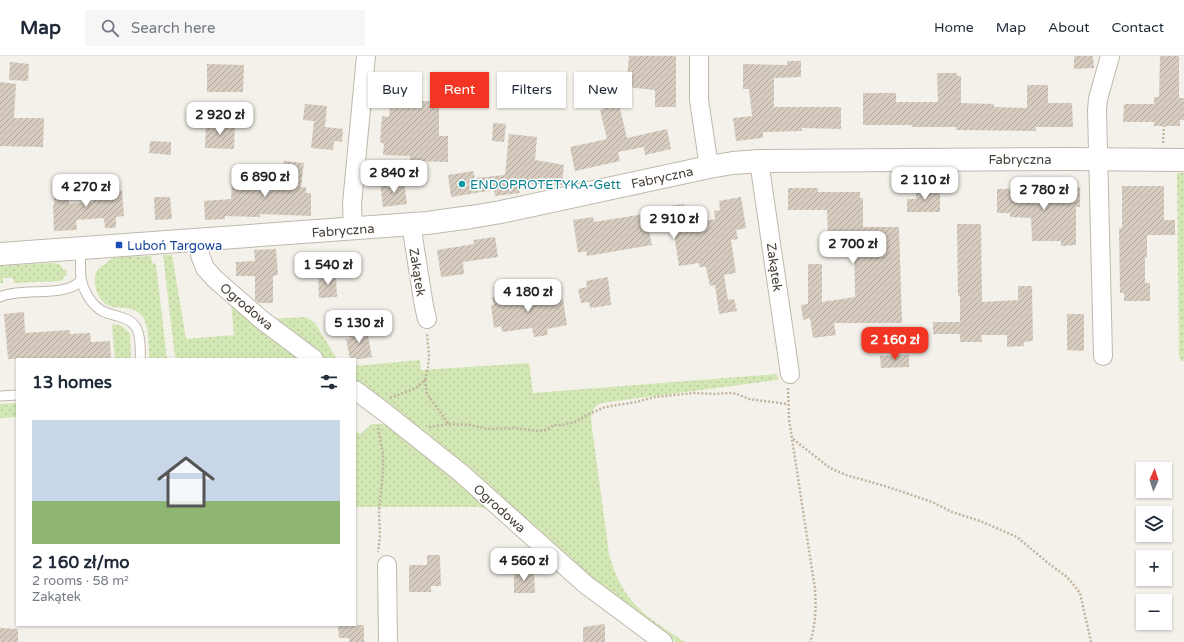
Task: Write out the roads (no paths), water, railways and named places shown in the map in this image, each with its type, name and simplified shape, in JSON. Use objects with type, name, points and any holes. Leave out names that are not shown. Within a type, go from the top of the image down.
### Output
[{"type":"street","points":[[353,229],[353,198],[366,56]]},
{"type":"street","points":[[699,56],[699,100],[709,167]]},
{"type":"street","points":[[1103,356],[1097,116],[1098,99],[1110,56]]},
{"type":"street","name":"Fabryczna","points":[[0,254],[353,229],[456,220],[501,212],[721,164],[759,160],[1184,160]]},
{"type":"street","name":"Zakątek","points":[[759,160],[790,374]]},
{"type":"street","name":"Zakątek","points":[[411,224],[427,319]]},
{"type":"street","name":"Ogrodowa","points":[[198,240],[200,255],[205,268],[215,279],[262,320],[313,358]]},
{"type":"street","name":"Ogrodowa","points":[[356,391],[380,408],[481,490],[585,584],[663,642]]},
{"type":"street","points":[[387,565],[388,642]]},
{"type":"lane","points":[[80,248],[82,280],[91,300],[98,309],[134,323],[138,330],[140,358]]},
{"type":"lane","points":[[0,297],[14,293],[70,289],[79,284],[82,280]]},
{"type":"lane","points":[[0,396],[16,395]]},
{"type":"place","name":"ENDOPROTETYKA-Gett","points":[[462,184]]},
{"type":"place","name":"Luboń Targowa","points":[[119,245]]}]
